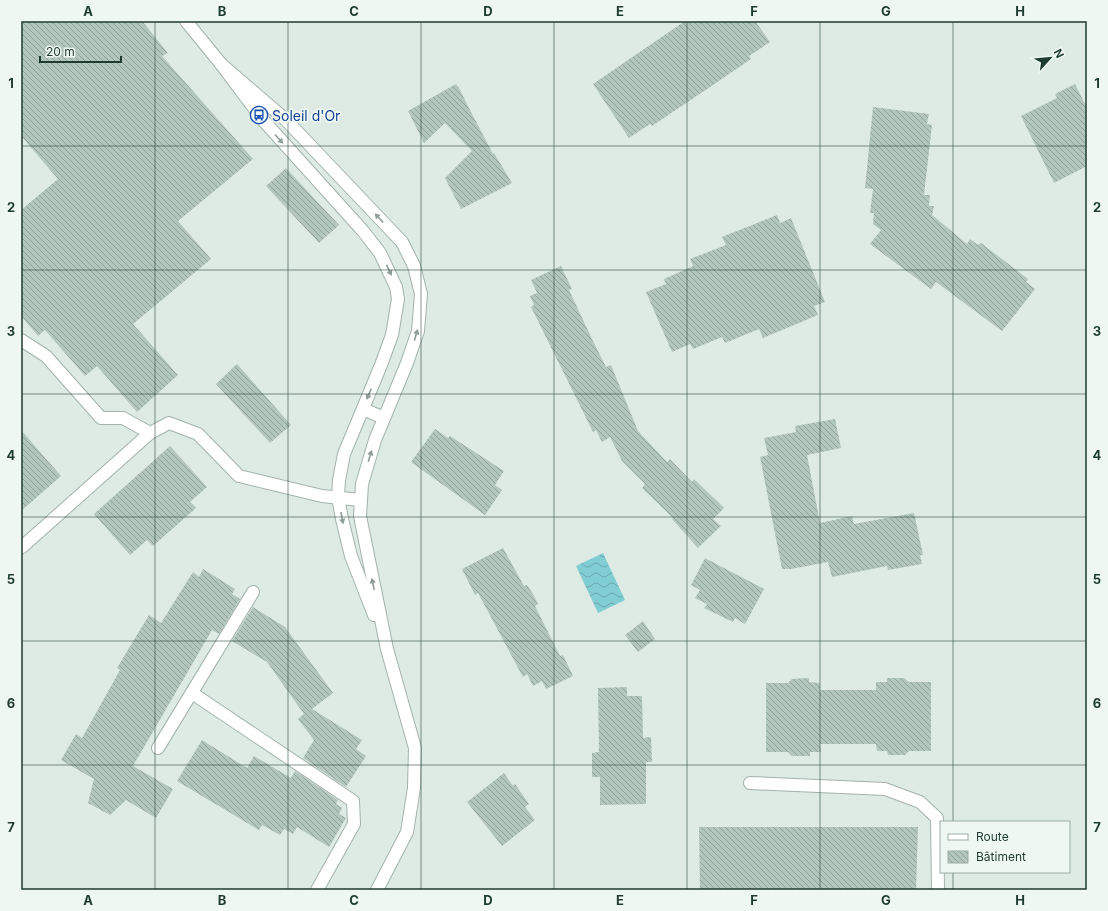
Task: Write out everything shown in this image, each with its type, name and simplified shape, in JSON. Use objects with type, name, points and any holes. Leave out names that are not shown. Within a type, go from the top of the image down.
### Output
[{"type":"street","points":[[186,21],[221,64],[263,120],[376,247],[391,274],[396,287],[398,299],[392,335],[382,365],[344,454],[339,480],[338,497],[351,556],[387,649]]},
{"type":"street","points":[[221,64],[274,109],[402,242],[414,266],[421,294],[418,331],[407,363],[375,440],[362,484],[360,500],[360,516],[387,649],[415,748],[414,788],[408,832],[377,890]]},
{"type":"street","points":[[21,340],[46,356],[102,418],[123,418],[150,432]]},
{"type":"street","points":[[363,409],[384,418]]},
{"type":"street","points":[[22,547],[150,432],[169,423],[198,434],[239,476],[322,496],[360,500]]},
{"type":"street","points":[[158,748],[253,592]]},
{"type":"street","points":[[192,693],[353,801],[354,824],[317,890]]},
{"type":"street","points":[[750,783],[885,789],[920,802],[937,818],[938,890]]},
{"type":"water","points":[[603,553],[625,600],[598,613],[576,566]]},
{"type":"building","points":[[21,21],[142,21],[168,53],[162,56],[253,159],[178,221],[211,259],[133,324],[178,375],[137,412],[97,366],[85,376],[45,330],[38,336],[21,316],[21,210],[58,179],[21,136]]},
{"type":"building","points":[[685,21],[755,21],[770,42],[749,56],[751,59],[713,85],[652,126],[650,124],[629,138],[593,84]]},
{"type":"building","points":[[456,84],[493,154],[494,153],[512,183],[461,209],[445,178],[472,151],[445,123],[424,143],[408,111]]},
{"type":"building","points":[[1075,84],[1087,108],[1087,166],[1054,183],[1021,116],[1057,98],[1055,94]]},
{"type":"building","points":[[873,107],[929,114],[927,124],[932,125],[924,195],[930,195],[929,206],[934,206],[932,215],[967,244],[970,239],[978,245],[981,243],[1028,279],[1026,282],[1035,289],[1002,331],[936,282],[931,289],[870,244],[881,230],[873,224],[874,213],[870,213],[873,189],[865,188]]},
{"type":"building","points":[[286,168],[339,225],[319,243],[266,186]]},
{"type":"building","points":[[777,215],[780,223],[791,218],[825,302],[814,306],[818,315],[763,338],[759,329],[725,343],[722,337],[693,349],[690,344],[672,352],[646,292],[666,284],[664,279],[693,266],[690,259],[726,245],[722,237]]},
{"type":"building","points":[[561,266],[572,289],[569,290],[606,367],[611,365],[638,431],[667,462],[670,459],[692,482],[694,479],[724,508],[713,519],[721,526],[698,548],[672,519],[673,518],[642,488],[645,484],[622,461],[610,437],[602,442],[596,430],[593,432],[531,307],[534,305],[530,296],[537,293],[531,280]]},
{"type":"building","points":[[237,364],[291,425],[270,443],[216,384]]},
{"type":"building","points":[[835,419],[841,448],[807,455],[820,523],[852,516],[854,524],[914,513],[923,555],[920,555],[922,564],[888,570],[887,566],[832,577],[828,562],[791,569],[782,569],[760,457],[768,455],[764,438],[796,432],[795,426]]},
{"type":"building","points":[[435,429],[448,438],[450,436],[504,471],[495,485],[502,490],[485,515],[411,462]]},
{"type":"building","points":[[21,430],[61,476],[21,511]]},
{"type":"building","points":[[170,446],[207,487],[190,502],[196,508],[153,546],[147,540],[130,555],[94,514]]},
{"type":"building","points":[[503,548],[524,586],[527,585],[533,594],[538,604],[535,606],[560,656],[563,655],[573,676],[546,689],[542,681],[533,686],[527,674],[523,677],[478,593],[475,595],[462,569]]},
{"type":"building","points":[[705,558],[764,589],[745,624],[735,618],[733,622],[704,608],[707,604],[695,598],[700,590],[691,585]]},
{"type":"building","points":[[203,569],[235,589],[232,594],[240,599],[219,634],[212,630],[133,766],[173,789],[156,818],[126,800],[110,815],[88,803],[94,779],[61,760],[76,734],[82,738],[120,670],[117,668],[149,615],[161,623],[193,572],[199,577]]},
{"type":"building","points":[[253,607],[285,627],[333,693],[312,709],[362,740],[356,749],[366,756],[346,787],[303,758],[314,740],[298,719],[304,714],[267,662],[232,641]]},
{"type":"building","points":[[643,621],[655,639],[638,652],[625,635]]},
{"type":"building","points":[[809,678],[809,682],[820,683],[820,690],[876,690],[876,682],[887,682],[887,678],[904,678],[909,682],[931,682],[931,751],[909,751],[905,755],[888,755],[887,751],[877,751],[876,744],[820,744],[821,752],[810,752],[810,756],[792,756],[788,752],[766,752],[766,683],[788,683],[792,679]]},
{"type":"building","points":[[627,687],[627,696],[642,696],[643,738],[651,737],[652,762],[646,762],[646,804],[600,805],[600,777],[592,777],[592,753],[599,752],[598,688]]},
{"type":"building","points":[[202,740],[247,768],[254,756],[291,778],[295,771],[338,800],[336,804],[342,808],[339,814],[346,818],[329,847],[297,827],[293,834],[284,829],[280,835],[262,825],[259,830],[177,781]]},
{"type":"building","points":[[504,773],[513,786],[515,784],[529,804],[525,807],[535,820],[502,846],[467,802]]},
{"type":"building","points":[[699,827],[918,827],[916,890],[700,890]]},
{"type":"place","name":"Soleil d'Or","points":[[259,115]]}]
